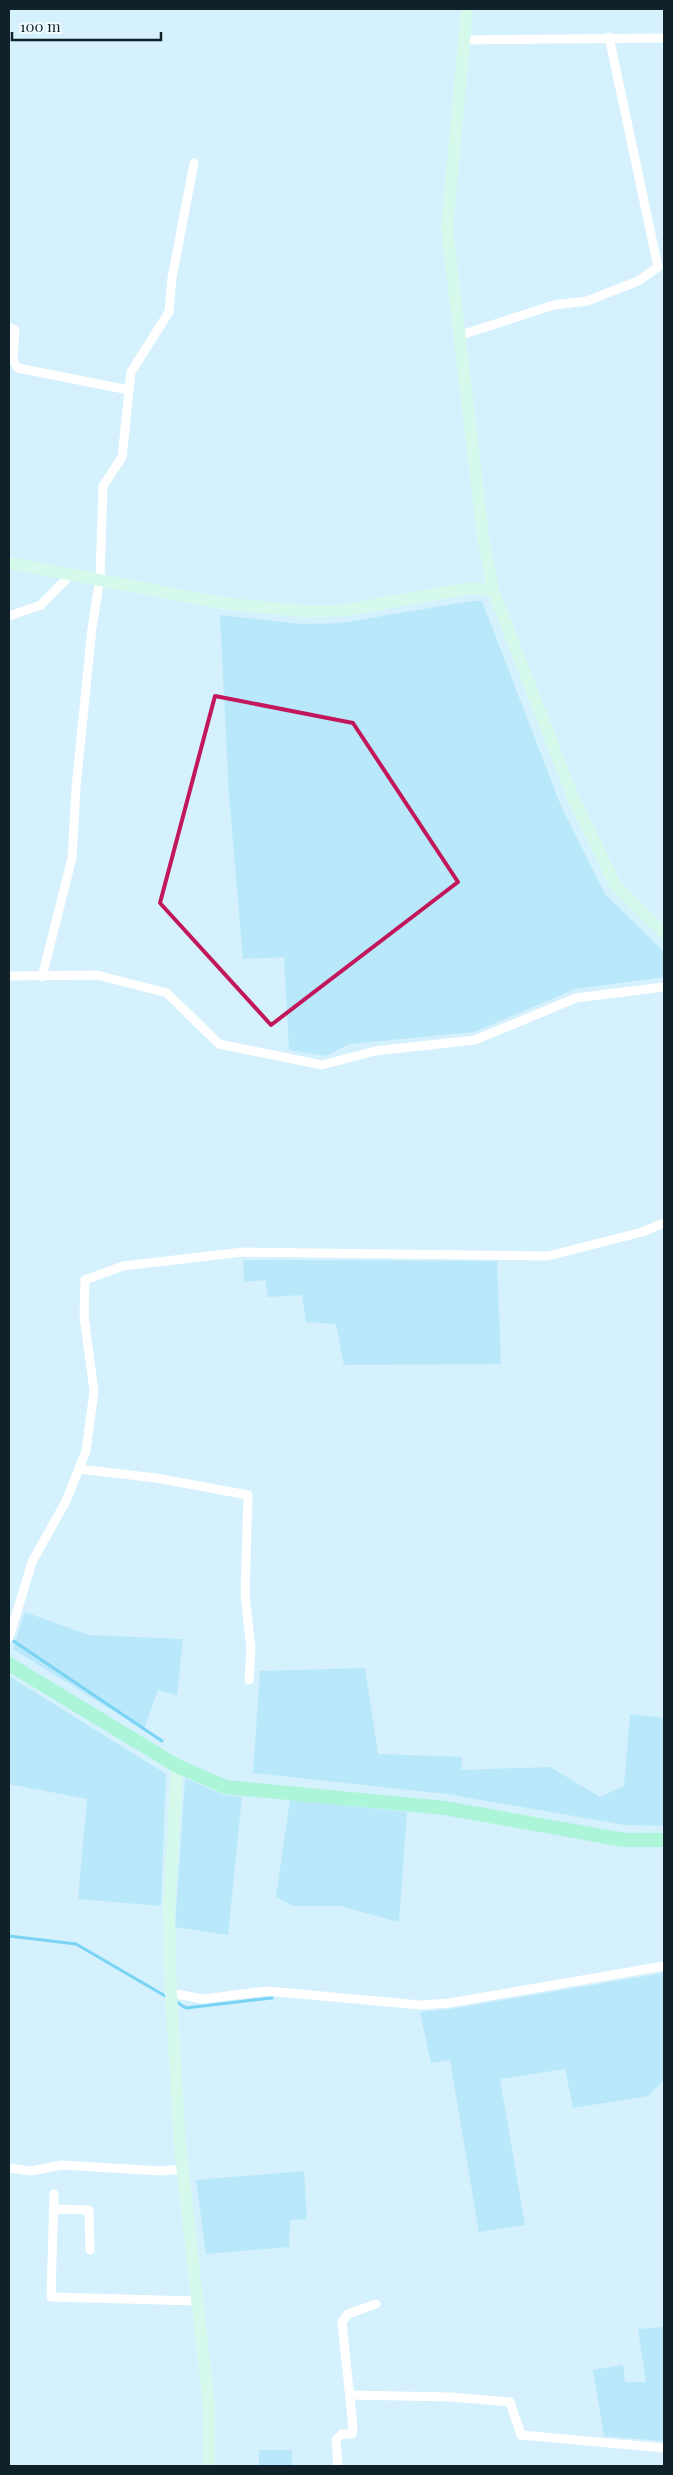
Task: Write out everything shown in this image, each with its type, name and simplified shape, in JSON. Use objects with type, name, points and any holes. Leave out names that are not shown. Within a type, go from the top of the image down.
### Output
[{"type":"main road","points":[[467,9],[447,228],[483,536],[493,590],[574,800],[616,886],[664,933]]},
{"type":"main road","points":[[9,563],[100,578],[222,603],[301,611],[349,609],[471,588],[493,590]]},
{"type":"main road","points":[[9,1664],[177,1766],[226,1787],[445,1808],[624,1840],[664,1840]]},
{"type":"main road","points":[[177,1766],[170,1913],[171,1993],[182,2169],[208,2406],[209,2466]]},
{"type":"street","points":[[464,40],[609,37],[664,38]]},
{"type":"street","points":[[461,335],[554,305],[587,301],[638,281],[661,267],[609,37]]},
{"type":"street","points":[[42,977],[72,858],[76,788],[92,628],[100,578],[103,486],[122,457],[131,372],[169,312],[172,278],[194,163]]},
{"type":"street","points":[[9,327],[14,330],[13,361],[18,368],[129,390]]},
{"type":"street","points":[[9,616],[41,605],[72,573]]},
{"type":"street","points":[[9,976],[97,975],[167,993],[219,1044],[322,1065],[375,1051],[475,1040],[576,998],[664,987]]},
{"type":"street","points":[[9,1638],[32,1562],[66,1501],[86,1451],[94,1391],[84,1316],[85,1280],[123,1266],[243,1252],[548,1256],[642,1232],[664,1223]]},
{"type":"street","points":[[79,1469],[156,1478],[248,1496],[245,1594],[251,1649],[249,1680]]},
{"type":"street","points":[[171,1993],[203,1999],[267,1991],[420,2005],[449,2003],[664,1966]]},
{"type":"street","points":[[9,2168],[31,2171],[62,2164],[161,2171],[182,2169]]},
{"type":"street","points":[[54,2194],[51,2297],[197,2301]]},
{"type":"street","points":[[54,2209],[89,2210],[90,2250]]},
{"type":"street","points":[[338,2466],[336,2440],[338,2435],[353,2433],[342,2322],[348,2314],[376,2304]]},
{"type":"street","points":[[350,2395],[452,2397],[510,2402],[521,2435],[664,2448]]},
{"type":"highlighted area","points":[[215,696],[353,723],[458,882],[271,1025],[160,903]]},
{"type":"shaded area","points":[[472,601],[482,601],[561,806],[605,894],[664,952],[664,977],[575,989],[474,1032],[349,1044],[326,1056],[289,1050],[284,957],[243,959],[229,796],[220,615],[300,624],[341,623]]},
{"type":"shaded area","points":[[243,1260],[497,1261],[501,1364],[344,1365],[336,1324],[306,1322],[302,1295],[268,1297],[265,1280],[244,1282]]},
{"type":"shaded area","points":[[25,1612],[89,1635],[183,1639],[177,1695],[158,1690],[144,1730],[13,1649]]},
{"type":"shaded area","points":[[365,1668],[378,1754],[462,1757],[461,1770],[550,1767],[600,1797],[624,1786],[630,1714],[664,1718],[664,1826],[625,1825],[447,1794],[253,1773],[260,1671]]},
{"type":"shaded area","points":[[9,1676],[166,1774],[161,1906],[78,1899],[87,1799],[9,1784]]},
{"type":"shaded area","points":[[185,1778],[224,1795],[242,1797],[228,1935],[175,1927]]},
{"type":"shaded area","points":[[290,1800],[407,1812],[399,1922],[340,1906],[293,1906],[276,1897]]},
{"type":"shaded area","points":[[664,1973],[664,2080],[648,2096],[573,2108],[565,2069],[500,2079],[525,2225],[479,2232],[450,2060],[431,2063],[420,2012],[450,2009]]},
{"type":"shaded area","points":[[304,2171],[307,2219],[290,2220],[289,2247],[206,2254],[196,2180]]},
{"type":"shaded area","points":[[664,2327],[664,2441],[604,2436],[593,2370],[623,2365],[625,2382],[646,2382],[638,2329]]},
{"type":"shaded area","points":[[259,2450],[292,2450],[292,2466],[259,2466]]},
{"type":"waterway","points":[[9,1638],[162,1741]]},
{"type":"waterway","points":[[9,1936],[76,1944],[167,1997]]},
{"type":"waterway","points":[[175,2001],[186,2008],[272,1998]]}]
